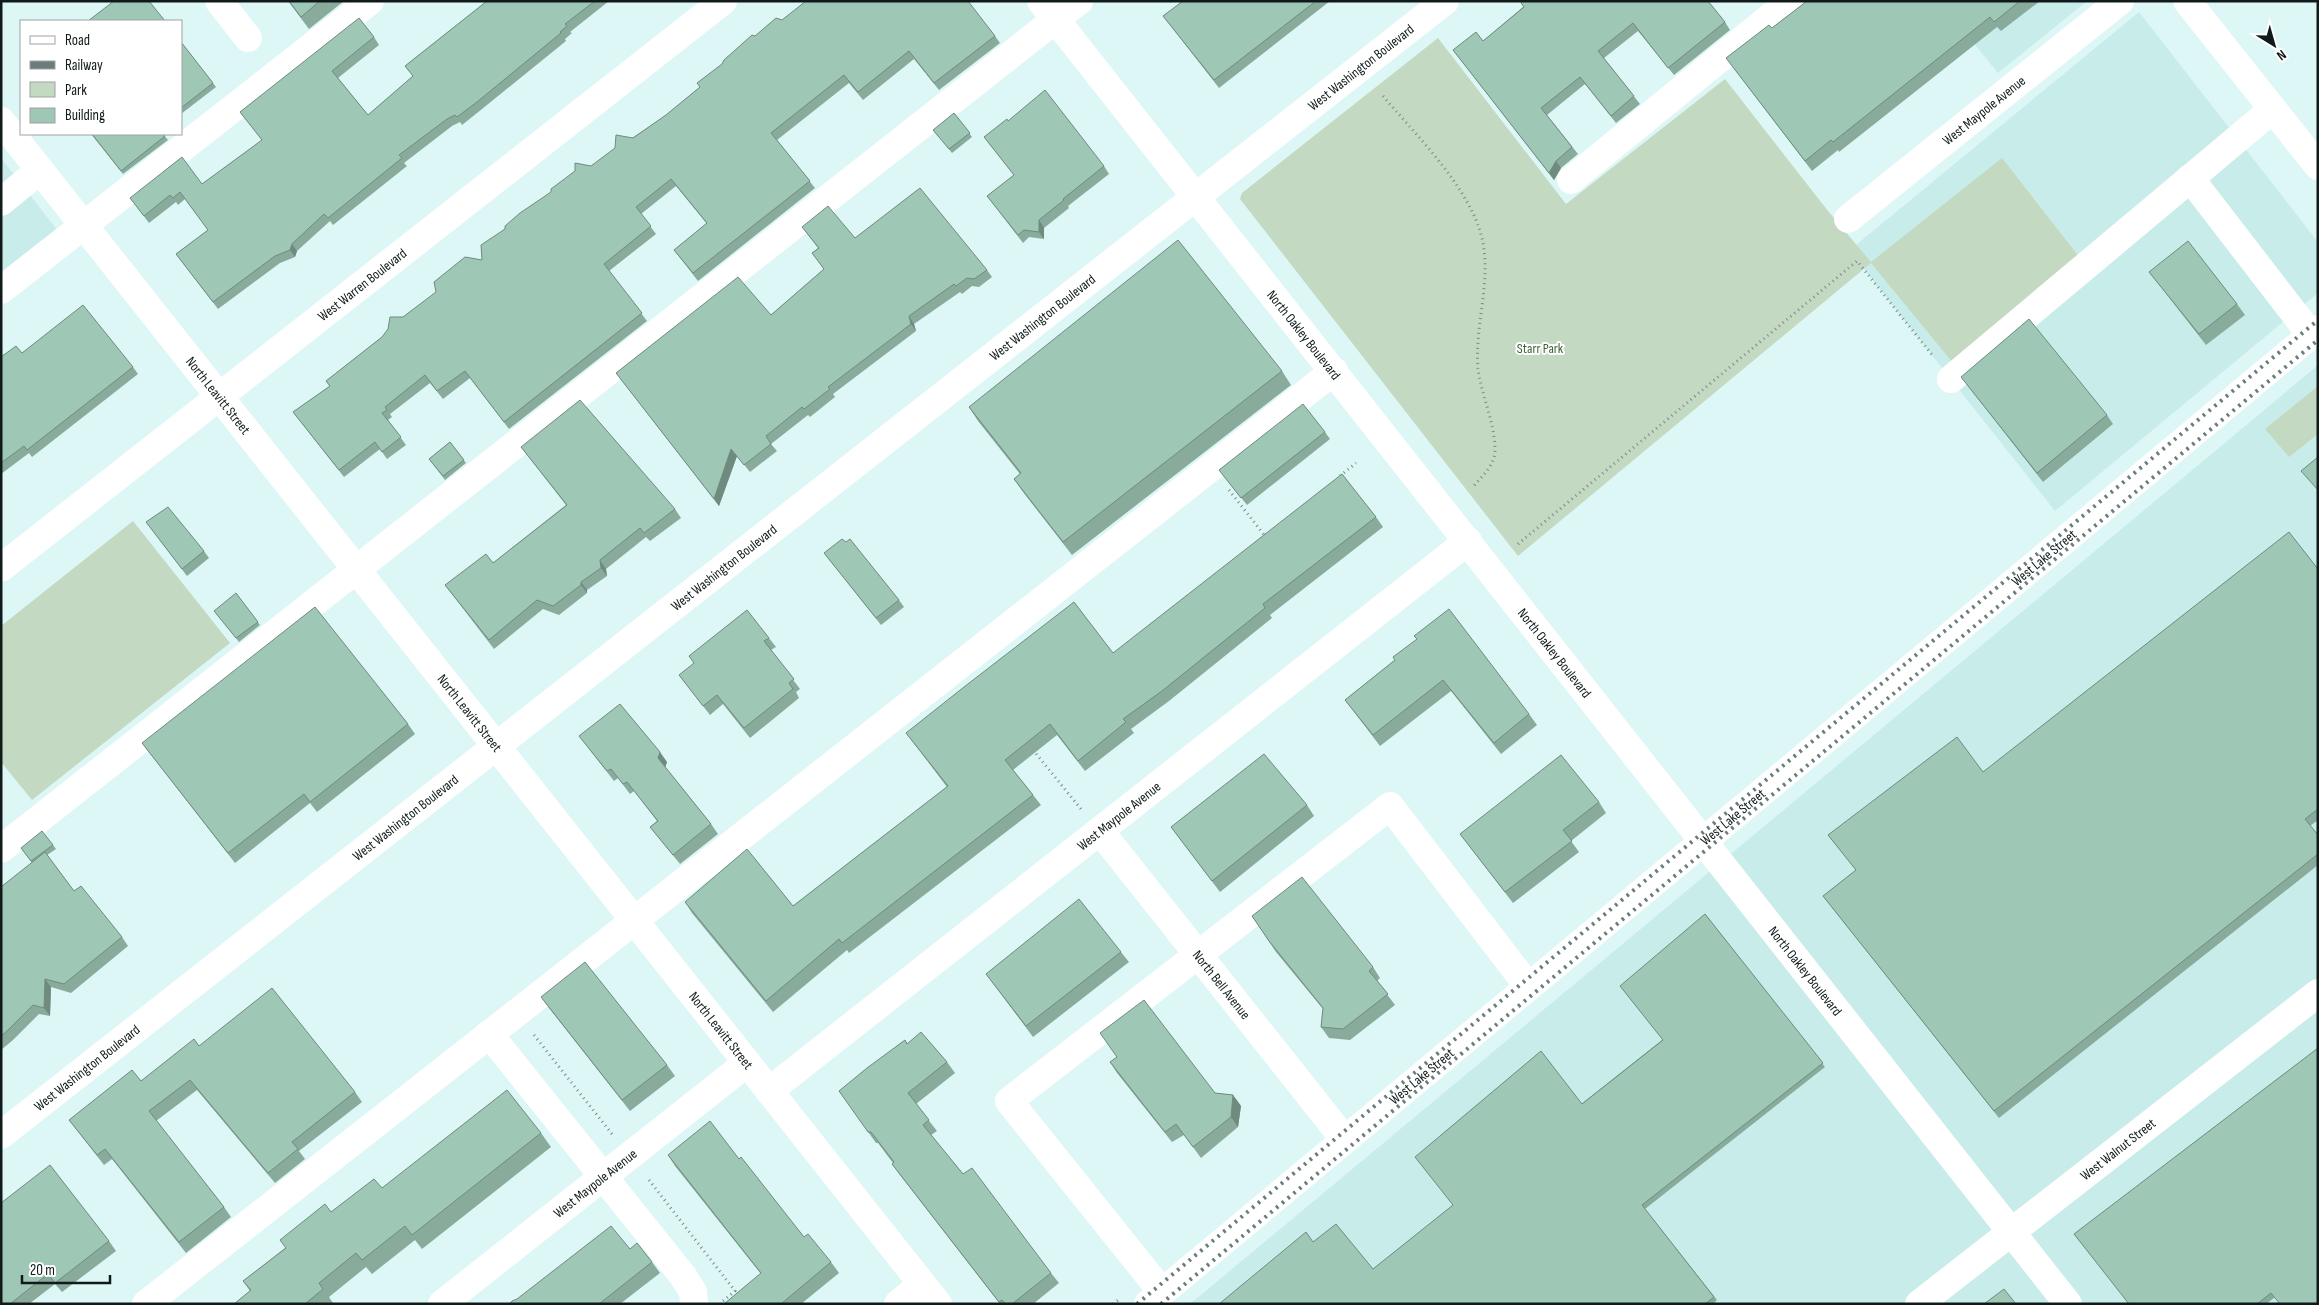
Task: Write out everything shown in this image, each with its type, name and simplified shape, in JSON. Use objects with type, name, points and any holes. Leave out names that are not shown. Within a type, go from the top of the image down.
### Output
[{"type":"street","points":[[218,1],[248,38]]},
{"type":"street","points":[[1,290],[370,1]]},
{"type":"street","name":"West Warren Boulevard","points":[[1,568],[723,1]]},
{"type":"street","points":[[1,849],[356,569],[1049,10],[1079,1]]},
{"type":"street","name":"West Washington Boulevard","points":[[1,1135],[1445,1]]},
{"type":"street","points":[[1571,180],[1790,1]]},
{"type":"street","name":"West Maypole Avenue","points":[[1848,219],[2120,1]]},
{"type":"street","points":[[2187,1],[2318,166]]},
{"type":"street","name":"North Oakley Boulevard","points":[[1049,10],[2068,1304]]},
{"type":"street","points":[[1951,379],[2272,109]]},
{"type":"street","name":"North Leavitt Street","points":[[1,121],[930,1294]]},
{"type":"street","points":[[1,202],[40,170]]},
{"type":"street","points":[[2190,178],[2314,332]]},
{"type":"street","name":"West Lake Street","points":[[1155,1298],[2314,332]]},
{"type":"street","points":[[146,1304],[1334,371]]},
{"type":"street","name":"West Maypole Avenue","points":[[769,1091],[1468,541]]},
{"type":"street","points":[[1155,1298],[1009,1101],[1390,806],[1528,986]]},
{"type":"street","name":"North Bell Avenue","points":[[1100,831],[1344,1140]]},
{"type":"street","name":"West Walnut Street","points":[[1919,1304],[2010,1231],[2318,993]]},
{"type":"street","points":[[489,1034],[683,1276],[693,1292],[694,1304]]},
{"type":"street","name":"West Maypole Avenue","points":[[442,1304],[747,1063]]},
{"type":"street","points":[[898,1304],[930,1294]]},
{"type":"path","points":[[1383,96],[1441,164],[1460,192],[1479,228],[1485,267],[1477,343],[1478,370],[1492,428],[1495,451],[1491,466],[1472,488]]},
{"type":"path","points":[[1518,544],[1857,261],[1951,379]]},
{"type":"path","points":[[1333,482],[1356,463]]},
{"type":"path","points":[[1211,468],[1265,536]]},
{"type":"path","points":[[1257,542],[1272,530]]},
{"type":"path","points":[[1031,748],[1100,831]]},
{"type":"path","points":[[517,1013],[614,1136]]},
{"type":"shaded area","points":[[1939,1],[2087,1],[1998,73]]},
{"type":"shaded area","points":[[2139,12],[2318,242],[2318,293],[2055,511],[1864,269],[1871,262],[1856,245]]},
{"type":"shaded area","points":[[1,158],[65,240],[1,290]]},
{"type":"shaded area","points":[[2318,365],[2318,1304],[1190,1304],[2238,432]]},
{"type":"green space","name":"Starr Park","points":[[1438,38],[1566,204],[1725,79],[1828,211],[1871,262],[2002,158],[2080,258],[1953,363],[1871,263],[1518,556],[1240,199],[1242,193]]},
{"type":"green space","points":[[2318,386],[2318,434],[2289,457],[2265,429]]},
{"type":"green space","points":[[133,521],[230,643],[32,800],[1,762],[1,626]]},
{"type":"building","points":[[114,1],[149,1],[164,20],[89,20]]},
{"type":"building","points":[[289,1],[320,1],[301,17]]},
{"type":"building","points":[[487,1],[595,1],[565,24],[567,26],[561,33],[477,102],[457,117],[455,115],[447,119],[399,155],[402,158],[328,218],[324,214],[292,244],[290,250],[275,256],[213,302],[176,254],[208,230],[180,192],[173,198],[170,195],[144,216],[130,198],[182,157],[202,184],[262,140],[240,112],[359,18],[374,37],[332,71],[368,115],[413,76],[405,66]]},
{"type":"building","points":[[806,1],[968,1],[995,36],[934,83],[909,51],[858,92],[844,75],[771,133],[810,181],[693,273],[674,250],[707,223],[671,179],[636,207],[651,226],[604,264],[642,313],[504,422],[465,371],[437,391],[425,375],[385,407],[387,410],[382,413],[401,437],[382,452],[375,442],[339,470],[293,412],[330,386],[326,381],[382,337],[388,329],[390,317],[403,317],[436,292],[434,282],[465,257],[482,260],[481,245],[505,229],[505,226],[520,213],[551,192],[551,189],[575,171],[575,163],[591,166],[615,148],[616,135],[633,138],[666,115],[700,87],[697,83],[722,64],[752,35],[755,36],[776,18],[782,20]]},
{"type":"building","points":[[1183,1],[1316,1],[1214,80],[1163,16]]},
{"type":"building","points":[[1523,1],[1708,1],[1725,22],[1668,68],[1633,23],[1598,51],[1634,96],[1611,116],[1580,77],[1541,108],[1572,147],[1556,161],[1549,173],[1453,50],[1476,32],[1483,41],[1524,7],[1521,3]]},
{"type":"building","points":[[1807,1],[2020,1],[1994,22],[1990,17],[1833,142],[1831,140],[1805,161],[1726,58],[1769,25],[1772,28]]},
{"type":"building","points":[[182,43],[213,83],[182,107]]},
{"type":"building","points":[[1045,90],[1104,166],[1039,220],[1039,232],[1024,230],[1018,235],[987,196],[1014,175],[984,137],[1007,119],[1008,121]]},
{"type":"building","points":[[954,113],[970,133],[949,149],[933,130]]},
{"type":"building","points":[[93,135],[165,136],[121,171]]},
{"type":"building","points":[[920,188],[987,270],[974,279],[967,278],[956,286],[954,284],[909,316],[911,324],[828,387],[830,389],[804,409],[802,407],[766,436],[771,444],[744,465],[731,449],[714,499],[616,373],[738,277],[771,315],[824,269],[812,253],[819,248],[802,227],[828,206],[855,238]]},
{"type":"building","points":[[1178,240],[1282,371],[1063,542],[1014,479],[1021,473],[969,407]]},
{"type":"building","points":[[2188,241],[2237,304],[2199,334],[2149,272]]},
{"type":"building","points":[[83,305],[133,367],[27,450],[24,446],[1,463],[1,357],[16,346],[22,353]]},
{"type":"building","points":[[2029,319],[2107,415],[2037,473],[1961,377]]},
{"type":"building","points":[[580,400],[675,509],[644,533],[640,528],[600,560],[601,568],[553,606],[537,600],[489,640],[445,585],[486,554],[493,563],[567,505],[521,447]]},
{"type":"building","points":[[1303,404],[1325,432],[1241,498],[1219,470]]},
{"type":"building","points":[[450,442],[464,460],[443,476],[429,459]]},
{"type":"building","points":[[2318,457],[2318,490],[2301,471]]},
{"type":"building","points":[[1342,474],[1376,517],[1263,604],[1265,608],[1162,691],[1123,719],[1126,722],[1078,761],[1050,724],[1005,760],[1033,795],[842,943],[839,939],[766,1001],[685,902],[747,849],[793,906],[948,786],[906,733],[964,687],[1074,602],[1113,653]]},
{"type":"building","points":[[168,507],[204,551],[182,569],[146,522]]},
{"type":"building","points":[[2289,532],[2318,569],[2318,809],[2305,819],[2318,835],[2318,854],[1994,1111],[1823,896],[1856,870],[1828,835],[1957,737],[1983,772]]},
{"type":"building","points":[[842,539],[846,542],[850,539],[899,600],[876,618],[824,553]]},
{"type":"building","points":[[236,593],[258,622],[236,638],[214,611]]},
{"type":"building","points":[[315,607],[408,724],[310,802],[304,794],[228,853],[142,743]]},
{"type":"building","points":[[1449,609],[1529,714],[1494,743],[1443,680],[1373,735],[1345,700],[1395,660],[1393,657],[1417,639],[1414,636]]},
{"type":"building","points":[[747,610],[769,638],[764,641],[794,679],[789,683],[793,689],[744,728],[717,695],[703,706],[679,675],[694,663],[689,656]]},
{"type":"building","points":[[620,704],[660,752],[658,758],[711,824],[673,855],[650,827],[658,821],[627,782],[623,784],[611,769],[607,771],[579,736]]},
{"type":"building","points":[[1264,754],[1307,805],[1212,881],[1171,827]]},
{"type":"building","points":[[1561,755],[1599,802],[1563,830],[1572,841],[1505,892],[1460,834]]},
{"type":"building","points":[[42,831],[53,845],[31,861],[21,848]]},
{"type":"building","points":[[45,852],[74,891],[81,886],[122,937],[64,984],[45,979],[44,1008],[33,1005],[1,1036],[1,887]]},
{"type":"building","points":[[1302,877],[1373,967],[1369,971],[1388,994],[1343,1029],[1321,1027],[1323,1008],[1269,941],[1252,916]]},
{"type":"building","points":[[1079,899],[1121,952],[1026,1026],[986,974]]},
{"type":"building","points":[[1705,914],[1823,1063],[1642,1205],[1714,1297],[1705,1304],[1219,1304],[1306,1232],[1313,1242],[1336,1224],[1373,1269],[1453,1205],[1415,1157],[1541,1051],[1582,1104],[1663,1040],[1620,986]]},
{"type":"building","points":[[585,962],[667,1065],[622,1100],[541,997]]},
{"type":"building","points":[[272,988],[355,1092],[292,1142],[298,1149],[268,1173],[190,1080],[149,1111],[224,1207],[179,1242],[105,1149],[97,1155],[69,1120],[132,1070],[141,1081],[194,1039],[199,1046]]},
{"type":"building","points":[[1144,1000],[1215,1093],[1233,1095],[1231,1117],[1193,1147],[1176,1124],[1165,1132],[1110,1062],[1117,1057],[1100,1033]]},
{"type":"building","points":[[921,1032],[947,1062],[908,1093],[929,1120],[923,1125],[963,1174],[972,1168],[1051,1273],[1012,1304],[1006,1304],[1002,1300],[999,1302],[892,1164],[894,1162],[871,1132],[868,1132],[839,1091],[905,1040],[907,1044]]},
{"type":"building","points":[[2318,1048],[2318,1304],[2280,1304],[2271,1293],[2257,1304],[2129,1304],[2074,1234]]},
{"type":"building","points":[[507,1090],[541,1133],[412,1235],[405,1226],[362,1260],[356,1253],[319,1283],[323,1289],[305,1304],[234,1304],[251,1290],[243,1281],[286,1248],[280,1240],[325,1204],[331,1212],[374,1179],[382,1188]]},
{"type":"building","points":[[710,1121],[804,1237],[808,1234],[831,1262],[781,1304],[724,1304],[761,1273],[668,1155]]},
{"type":"building","points":[[50,1165],[109,1241],[55,1283],[48,1274],[10,1304],[1,1304],[1,1203]]},
{"type":"building","points":[[611,1226],[630,1249],[637,1243],[652,1262],[599,1304],[509,1304],[517,1299]]},
{"type":"building","points":[[2004,1289],[2016,1304],[1984,1304]]},
{"type":"railway","points":[[1137,1304],[2318,320]]},
{"type":"railway","points":[[1161,1304],[2318,340]]}]
